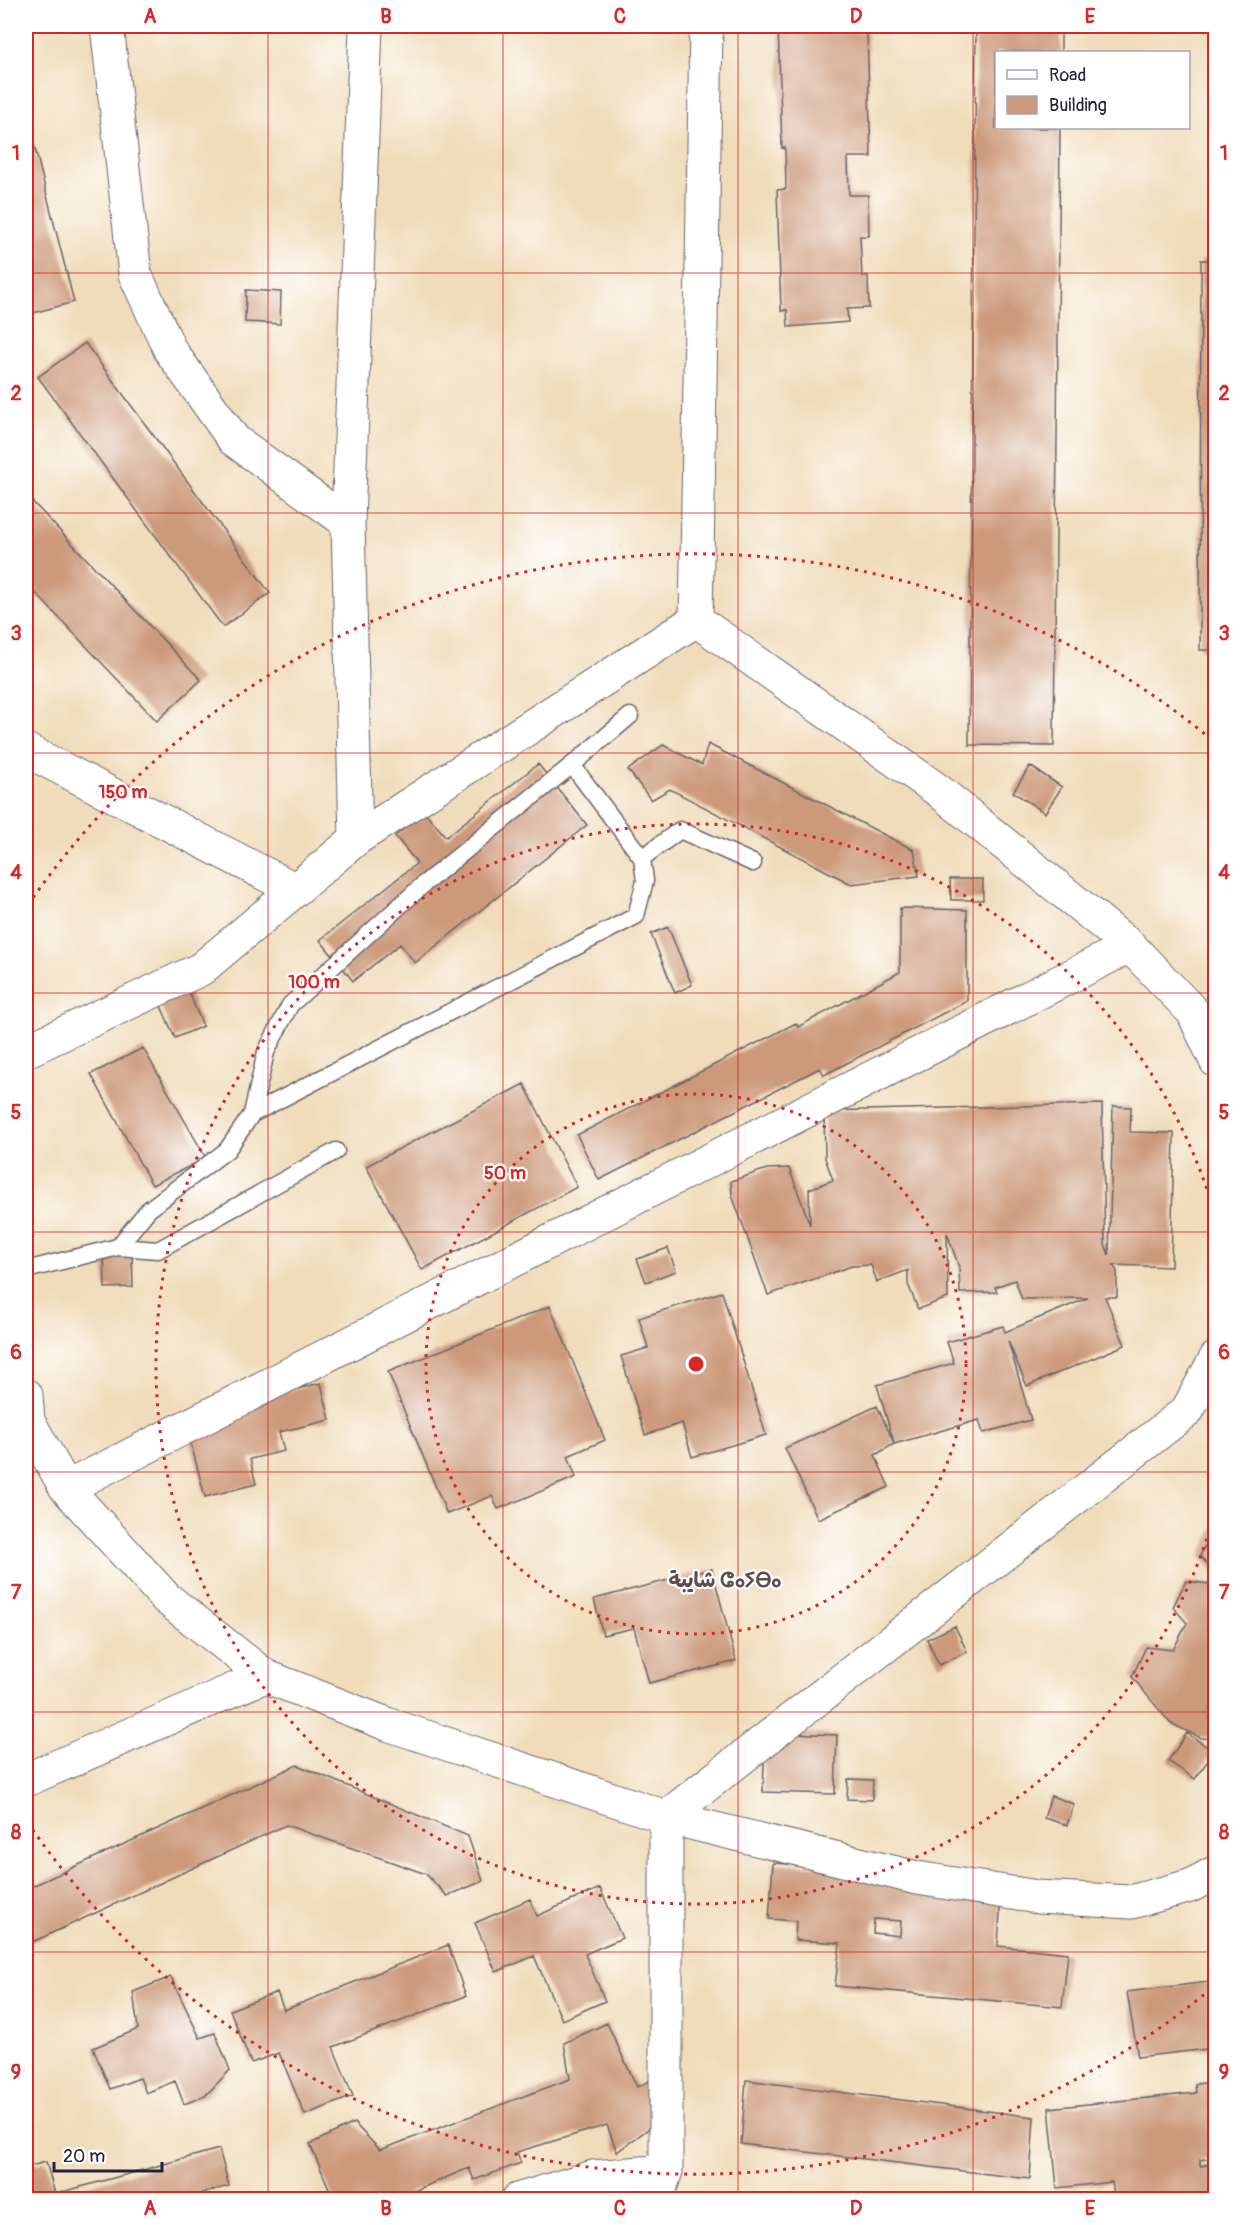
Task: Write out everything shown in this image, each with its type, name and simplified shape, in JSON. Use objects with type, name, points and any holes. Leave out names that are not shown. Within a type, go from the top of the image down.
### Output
[{"type":"street","points":[[107,26],[135,274],[170,350],[234,440],[348,523]]},
{"type":"street","points":[[356,838],[348,523],[366,26]]},
{"type":"street","points":[[696,620],[706,26]]},
{"type":"street","points":[[26,1051],[201,969],[356,838],[696,620]]},
{"type":"street","points":[[696,620],[939,790],[1130,946],[1193,1012],[1215,1061]]},
{"type":"street","points":[[26,750],[294,890]]},
{"type":"street","points":[[66,1488],[1130,946]]},
{"type":"street","points":[[666,1817],[1186,1411],[1215,1358]]},
{"type":"street","points":[[26,1395],[28,1421],[66,1488],[166,1598],[265,1676],[387,1724],[666,1817],[917,1878],[1037,1897],[1131,1902],[1190,1886],[1215,1872]]},
{"type":"street","points":[[26,1780],[265,1676]]},
{"type":"street","points":[[517,2199],[593,2177],[661,2185],[666,1817]]},
{"type":"lane","points":[[118,1247],[148,1210],[227,1150],[252,1114],[266,1052],[290,1005],[425,884],[630,716]]},
{"type":"lane","points":[[252,1114],[636,916],[645,881],[642,858],[572,765]]},
{"type":"lane","points":[[642,858],[680,830],[753,863]]},
{"type":"lane","points":[[26,1270],[118,1247],[158,1250],[336,1151]]},
{"type":"building","points":[[778,26],[845,26],[845,32],[867,31],[871,157],[848,157],[849,195],[868,195],[869,236],[860,236],[862,276],[868,276],[869,308],[847,309],[848,322],[788,327],[787,310],[781,311],[777,190],[786,189],[785,147],[782,148]]},
{"type":"building","points":[[976,26],[1061,26],[1061,51],[995,51],[995,129],[1060,129],[1054,746],[969,745]]},
{"type":"building","points":[[26,113],[74,302],[26,315]]},
{"type":"building","points":[[1201,260],[1216,260],[1216,650],[1200,650]]},
{"type":"building","points":[[246,290],[281,292],[280,324],[245,322]]},
{"type":"building","points":[[85,343],[270,593],[223,627],[38,377]]},
{"type":"building","points":[[26,495],[201,680],[157,721],[26,583]]},
{"type":"building","points":[[708,744],[914,850],[919,876],[851,884],[670,789],[651,800],[628,770],[663,745],[702,765]]},
{"type":"building","points":[[538,764],[587,825],[415,963],[400,944],[353,981],[320,940],[417,863],[395,836],[425,812],[446,837]]},
{"type":"building","points":[[1030,766],[1062,787],[1045,813],[1013,792]]},
{"type":"building","points":[[950,879],[983,879],[983,900],[951,900]]},
{"type":"building","points":[[900,908],[967,910],[967,1001],[824,1075],[820,1068],[599,1180],[577,1135],[796,1023],[798,1027],[900,972]]},
{"type":"building","points":[[668,927],[692,985],[675,993],[651,934]]},
{"type":"building","points":[[186,985],[203,1026],[175,1038],[157,997]]},
{"type":"building","points":[[143,1048],[206,1158],[152,1185],[91,1074]]},
{"type":"building","points":[[524,1084],[577,1187],[422,1270],[366,1166]]},
{"type":"building","points":[[1102,1104],[1105,1244],[1109,1255],[1113,1106],[1131,1107],[1130,1132],[1174,1133],[1171,1267],[1113,1265],[1117,1271],[1117,1297],[1105,1297],[1125,1345],[1027,1386],[1008,1341],[1031,1420],[983,1433],[979,1420],[894,1444],[875,1455],[889,1487],[818,1519],[785,1448],[877,1406],[894,1443],[877,1385],[954,1363],[947,1342],[1003,1326],[1005,1332],[1088,1298],[1022,1299],[1015,1280],[995,1287],[997,1292],[960,1293],[959,1267],[947,1233],[948,1298],[918,1309],[908,1284],[908,1270],[877,1282],[871,1265],[852,1266],[768,1295],[732,1195],[731,1181],[767,1169],[789,1168],[810,1225],[809,1189],[833,1180],[825,1158],[824,1111]]},
{"type":"building","points":[[668,1248],[676,1271],[646,1282],[637,1259]]},
{"type":"building","points":[[104,1253],[132,1253],[133,1287],[105,1288]]},
{"type":"building","points":[[722,1292],[766,1435],[692,1457],[682,1423],[645,1435],[621,1356],[648,1348],[639,1318]]},
{"type":"building","points":[[550,1306],[605,1440],[568,1456],[576,1477],[498,1509],[492,1496],[447,1514],[388,1372]]},
{"type":"building","points":[[321,1383],[330,1420],[279,1432],[284,1451],[250,1459],[256,1484],[205,1497],[184,1417]]},
{"type":"building","points":[[1214,1527],[1216,1528],[1216,1574],[1200,1556]]},
{"type":"building","points":[[712,1569],[736,1661],[649,1683],[634,1628],[603,1635],[594,1599]]},
{"type":"building","points":[[1186,1581],[1216,1585],[1216,1739],[1201,1738],[1170,1723],[1132,1677],[1146,1647],[1173,1650],[1187,1623],[1173,1607]]},
{"type":"building","points":[[955,1626],[967,1652],[939,1665],[927,1639]]},
{"type":"building","points":[[765,1732],[837,1735],[835,1794],[763,1792]]},
{"type":"building","points":[[1187,1733],[1214,1752],[1195,1779],[1168,1761]]},
{"type":"building","points":[[297,1765],[468,1836],[483,1881],[447,1896],[426,1874],[286,1825],[26,1945],[26,1889]]},
{"type":"building","points":[[848,1779],[873,1780],[872,1800],[847,1799]]},
{"type":"building","points":[[1051,1796],[1074,1804],[1067,1825],[1044,1818]]},
{"type":"building","points":[[773,1863],[1002,1878],[998,1946],[1068,1953],[1062,2007],[835,1986],[840,1943],[795,1940],[796,1921],[769,1919]],"holes":[[[874,1919],[901,1921],[900,1936],[873,1933]]]},
{"type":"building","points":[[600,1888],[622,1938],[585,1954],[605,2001],[562,2020],[534,1956],[496,1972],[475,1923],[530,1899],[537,1916]]},
{"type":"building","points":[[448,1945],[466,1996],[333,2047],[353,2096],[305,2115],[279,2053],[251,2063],[230,2010],[277,1992],[284,2010]]},
{"type":"building","points":[[171,1977],[200,2038],[215,2033],[230,2070],[205,2096],[184,2104],[175,2081],[146,2093],[140,2078],[110,2089],[93,2048],[138,2029],[133,1992]]},
{"type":"building","points":[[1216,1981],[1216,2048],[1138,2057],[1127,1992]]},
{"type":"building","points":[[607,2023],[637,2087],[649,2081],[663,2118],[617,2152],[607,2125],[517,2152],[521,2163],[474,2180],[469,2168],[409,2193],[412,2200],[334,2200],[310,2144],[354,2123],[380,2150],[570,2079],[564,2043]]},
{"type":"building","points":[[746,2080],[1034,2117],[1030,2179],[741,2144]]},
{"type":"building","points":[[1216,2082],[1216,2158],[1200,2160],[1200,2166],[1216,2163],[1216,2200],[1115,2200],[1112,2182],[1057,2188],[1049,2108],[1196,2093],[1195,2084]]},
{"type":"building","points":[[219,2149],[229,2186],[202,2193],[204,2200],[26,2200],[26,2167],[46,2162],[55,2194]]},
{"type":"district","name":"شايبة ⵛⴰⵢⴱⴰ","points":[[725,1580]]}]
